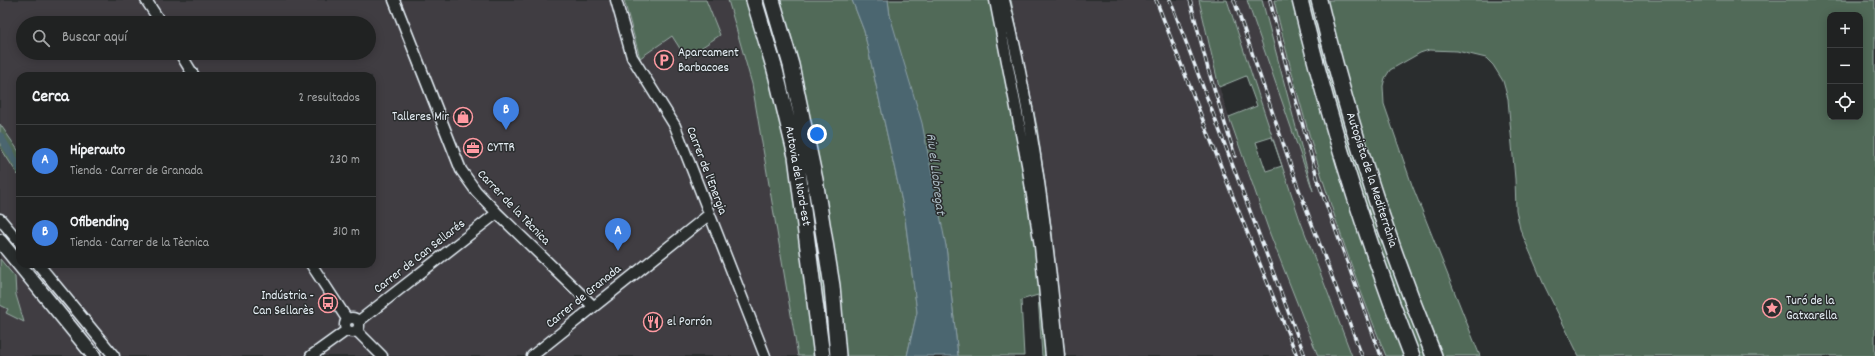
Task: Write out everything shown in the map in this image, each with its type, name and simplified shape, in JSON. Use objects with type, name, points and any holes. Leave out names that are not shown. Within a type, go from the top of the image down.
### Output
[{"type":"highway","name":"Autovia del Nord-est","points":[[754,0],[775,70],[796,156],[822,356]]},
{"type":"highway","name":"Autovia del Nord-est","points":[[772,0],[792,65],[815,180],[832,286],[838,356]]},
{"type":"highway","name":"Autopista de la Mediterrània","points":[[1300,0],[1323,92],[1348,175],[1377,265],[1412,356]]},
{"type":"highway","name":"Autopista de la Mediterrània","points":[[1319,0],[1360,152],[1434,356]]},
{"type":"highway","points":[[832,286],[846,356]]},
{"type":"highway","points":[[818,356],[819,328]]},
{"type":"main road","points":[[0,232],[16,251]]},
{"type":"main road","points":[[0,241],[16,261]]},
{"type":"main road","points":[[22,268],[94,356]]},
{"type":"main road","points":[[29,268],[102,356]]},
{"type":"street","points":[[146,0],[156,16]]},
{"type":"street","name":"Carrer de la Tècnica","points":[[394,0],[461,170],[476,190],[497,213],[593,306]]},
{"type":"street","name":"Carrer de l'Energia","points":[[616,0],[632,57],[675,126],[710,216],[712,226],[765,356]]},
{"type":"street","points":[[995,0],[1027,164],[1040,246],[1051,356]]},
{"type":"street","points":[[1004,0],[1024,92],[1047,236],[1059,356]]},
{"type":"street","points":[[184,60],[192,72]]},
{"type":"street","name":"Carrer de Can Sellarés","points":[[311,356],[497,213]]},
{"type":"street","name":"Carrer de Granada","points":[[532,356],[706,217],[710,216]]},
{"type":"street","points":[[0,219],[16,238]]},
{"type":"street","points":[[41,268],[114,356]]},
{"type":"street","points":[[314,268],[352,325],[382,356]]},
{"type":"shaded area","points":[[0,0],[728,0],[752,84],[798,356],[0,356],[0,147],[16,172],[16,268],[376,268],[376,72],[16,72],[16,147],[0,124]]},
{"type":"shaded area","points":[[1011,0],[1199,0],[1216,77],[1239,148],[1270,234],[1318,356],[1065,356],[1052,232],[1037,127]]},
{"type":"shaded area","points":[[1227,0],[1247,0],[1310,183],[1262,0],[1274,0],[1323,182],[1360,291],[1386,356],[1352,356],[1300,220]]},
{"type":"green space","points":[[624,0],[706,0],[720,35],[686,58],[672,36],[640,58]]},
{"type":"green space","points":[[728,0],[852,0],[864,31],[904,211],[917,312],[907,356],[798,356],[752,84]]},
{"type":"green space","points":[[888,0],[1011,0],[1037,127],[1052,232],[1065,356],[1042,356],[1038,295],[1021,300],[1024,356],[958,356],[946,246],[890,16]]},
{"type":"green space","points":[[1199,0],[1227,0],[1300,220],[1352,356],[1318,356],[1270,234],[1229,117],[1257,106],[1246,76],[1219,87]],"holes":[[[1272,137],[1282,166],[1266,171],[1256,142]]]},
{"type":"green space","points":[[1247,0],[1262,0],[1313,191],[1250,9]]},
{"type":"green space","points":[[1274,0],[1875,0],[1875,356],[1579,356],[1544,285],[1520,229],[1516,210],[1515,179],[1508,99],[1503,81],[1493,65],[1486,58],[1457,51],[1429,50],[1420,53],[1390,70],[1385,78],[1383,86],[1384,104],[1412,185],[1480,356],[1386,356],[1337,224],[1309,135]]},
{"type":"green space","points":[[0,124],[16,147],[16,172],[0,147]]},
{"type":"green space","points":[[0,259],[15,277],[16,295],[24,322],[6,313],[8,309],[0,305]]},
{"type":"water","points":[[852,0],[888,0],[890,16],[922,123],[946,246],[958,356],[907,356],[917,312],[904,211],[864,31]]},
{"type":"waterway","points":[[0,136],[16,162]]},
{"type":"railway","points":[[1156,0],[1297,356]]},
{"type":"railway","points":[[1170,0],[1305,356]]},
{"type":"railway","points":[[1190,0],[1208,69],[1235,156]]},
{"type":"railway","points":[[1234,0],[1298,187],[1362,356]]},
{"type":"railway","points":[[1270,0],[1280,43],[1319,184],[1381,356]]},
{"type":"place","name":"Aparcament Barbacoes","points":[[664,60]]},
{"type":"place","name":"Talleres Mir","points":[[463,117]]},
{"type":"place","name":"Ofibending","points":[[506,130]]},
{"type":"place","name":"CYTTR","points":[[473,148]]},
{"type":"place","name":"Hiperauto","points":[[618,251]]},
{"type":"place","name":"Indústria - Can Sellarès","points":[[328,303]]},
{"type":"place","name":"Turó de la Gatxarella","points":[[1772,308]]},
{"type":"place","name":"el Porrón","points":[[653,322]]},
{"type":"water label","name":"Riu el Llobregat","points":[[935,174]]}]
